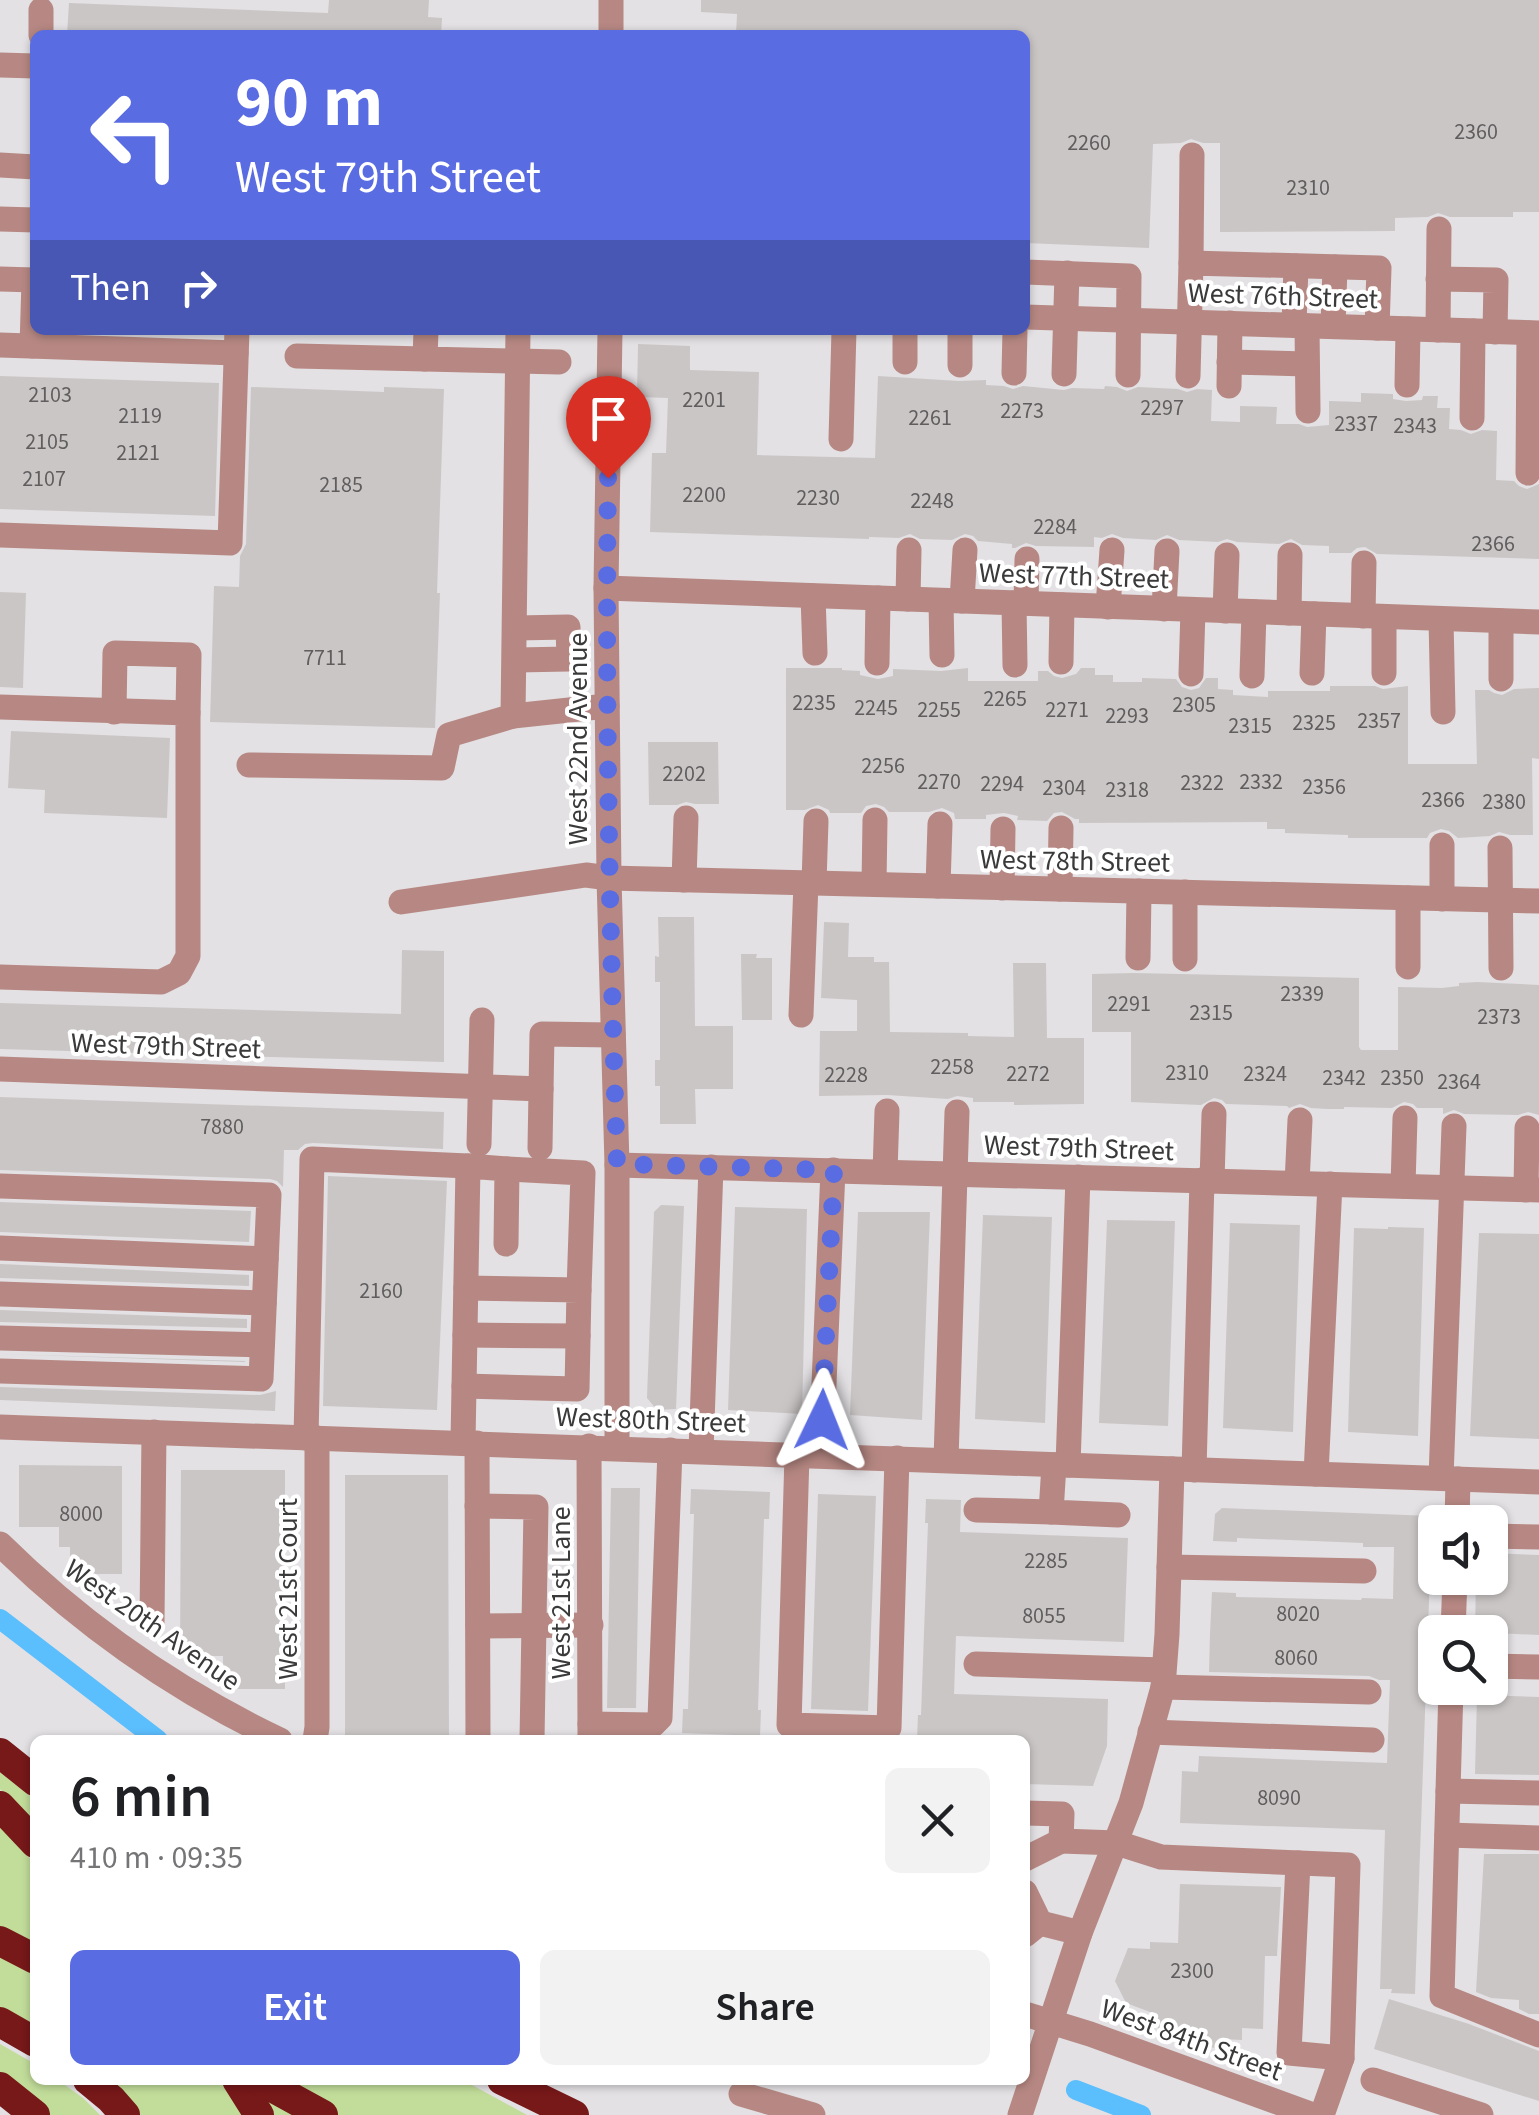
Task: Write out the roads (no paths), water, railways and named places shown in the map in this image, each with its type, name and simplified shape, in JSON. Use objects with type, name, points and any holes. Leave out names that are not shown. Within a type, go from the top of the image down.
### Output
[{"type":"highway","points":[[0,1753],[30,1777]]},
{"type":"highway","points":[[0,1806],[30,1838]]},
{"type":"highway","points":[[0,1940],[30,1957]]},
{"type":"highway","points":[[0,2022],[30,2039]]},
{"type":"highway","points":[[94,2085],[125,2115]]},
{"type":"highway","points":[[241,2085],[259,2115]]},
{"type":"highway","points":[[267,2085],[323,2115]]},
{"type":"highway","points":[[512,2085],[574,2115]]},
{"type":"highway","points":[[0,2086],[35,2115]]},
{"type":"street","points":[[611,0],[612,30]]},
{"type":"street","points":[[0,64],[30,66]]},
{"type":"street","points":[[1188,376],[1192,154]]},
{"type":"street","points":[[0,166],[30,166]]},
{"type":"street","points":[[0,218],[30,220]]},
{"type":"street","points":[[1438,330],[1439,228]]},
{"type":"street","points":[[1191,262],[1379,268],[1377,328]]},
{"type":"street","points":[[1296,266],[1308,411]]},
{"type":"street","points":[[1333,326],[1334,267]]},
{"type":"street","points":[[1030,272],[1129,276],[1128,375]]},
{"type":"street","points":[[1064,374],[1067,274]]},
{"type":"street","points":[[0,279],[30,280]]},
{"type":"street","points":[[1438,279],[1496,280],[1484,331],[1472,418]]},
{"type":"street","name":"West 76th Street","points":[[1030,317],[1534,333]]},
{"type":"street","points":[[1230,323],[1229,374],[1307,364]]},
{"type":"street","points":[[1407,384],[1408,328]]},
{"type":"street","points":[[1528,473],[1534,333]]},
{"type":"street","points":[[32,335],[32,346]]},
{"type":"street","points":[[425,359],[426,335]]},
{"type":"street","points":[[514,716],[518,335]]},
{"type":"street","name":"West 22nd Avenue","points":[[610,335],[606,588],[617,1164],[617,1448]]},
{"type":"street","points":[[841,439],[844,335]]},
{"type":"street","points":[[904,362],[905,335]]},
{"type":"street","points":[[960,335],[960,364]]},
{"type":"street","points":[[1014,373],[1015,335]]},
{"type":"street","points":[[0,345],[236,342],[230,543],[0,535]]},
{"type":"street","points":[[297,356],[559,362]]},
{"type":"street","points":[[908,550],[908,599]]},
{"type":"street","points":[[942,655],[964,550]]},
{"type":"street","points":[[1108,607],[1112,550]]},
{"type":"street","points":[[1164,608],[1167,551]]},
{"type":"street","points":[[1225,611],[1227,555]]},
{"type":"street","points":[[1290,555],[1312,672]]},
{"type":"street","points":[[1015,665],[1027,559]]},
{"type":"street","points":[[1364,563],[1384,673]]},
{"type":"street","name":"West 77th Street","points":[[606,588],[1539,622]]},
{"type":"street","points":[[814,596],[814,653]]},
{"type":"street","points":[[877,663],[878,598]]},
{"type":"street","points":[[1061,662],[1062,605]]},
{"type":"street","points":[[1191,674],[1194,610]]},
{"type":"street","points":[[1252,676],[1254,612]]},
{"type":"street","points":[[1440,618],[1443,712]]},
{"type":"street","points":[[1500,679],[1501,621]]},
{"type":"street","points":[[516,628],[568,627],[568,659],[516,660]]},
{"type":"street","points":[[0,977],[162,982],[185,965],[190,655],[116,653],[114,712]]},
{"type":"street","points":[[249,765],[442,768],[449,735],[514,716],[607,706]]},
{"type":"street","points":[[0,707],[188,713]]},
{"type":"street","points":[[684,880],[686,818]]},
{"type":"street","points":[[874,884],[875,820]]},
{"type":"street","points":[[801,1015],[816,821]]},
{"type":"street","points":[[938,886],[940,824]]},
{"type":"street","points":[[1060,890],[1062,828]]},
{"type":"street","points":[[1002,888],[1003,829]]},
{"type":"street","points":[[1442,845],[1442,899]]},
{"type":"street","points":[[1500,848],[1501,968]]},
{"type":"street","name":"West 78th Street","points":[[400,902],[586,875],[1539,902]]},
{"type":"street","points":[[1138,958],[1139,891]]},
{"type":"street","points":[[1185,892],[1185,958]]},
{"type":"street","points":[[1408,898],[1408,967]]},
{"type":"street","points":[[478,1735],[477,1506],[464,1386],[482,1020]]},
{"type":"street","points":[[540,1148],[542,1034],[613,1034]]},
{"type":"street","name":"West 79th Street","points":[[0,1069],[541,1089]]},
{"type":"street","points":[[885,1172],[888,1112]]},
{"type":"street","points":[[946,1460],[957,1112]]},
{"type":"street","points":[[1020,2115],[1080,1932],[1131,1803],[1163,1679],[1169,1567],[1183,1469],[1214,1114]]},
{"type":"street","points":[[1403,1186],[1406,1118]]},
{"type":"street","points":[[1298,1183],[1300,1120]]},
{"type":"street","points":[[1454,1126],[1449,1478],[1454,1505]]},
{"type":"street","points":[[1527,1128],[1533,1190]]},
{"type":"street","points":[[464,1386],[577,1388],[583,1172],[507,1169],[474,1155]]},
{"type":"street","name":"West 21st Court","points":[[315,1735],[312,1159],[474,1155]]},
{"type":"street","name":"West 79th Street","points":[[617,1164],[1533,1190]]},
{"type":"street","points":[[701,1451],[712,1167]]},
{"type":"street","points":[[506,1244],[507,1169]]},
{"type":"street","points":[[834,1170],[789,1726],[889,1728],[897,1458]]},
{"type":"street","points":[[1051,1512],[1061,1465],[1078,1177]]},
{"type":"street","points":[[1316,1474],[1330,1184]]},
{"type":"street","points":[[0,1186],[268,1195],[261,1379],[0,1371]]},
{"type":"street","points":[[0,1248],[266,1259]]},
{"type":"street","points":[[466,1288],[579,1290]]},
{"type":"street","points":[[0,1294],[264,1303]]},
{"type":"street","points":[[465,1335],[578,1336]]},
{"type":"street","points":[[0,1338],[262,1345]]},
{"type":"street","name":"West 80th Street","points":[[0,1427],[1539,1482]]},
{"type":"street","points":[[152,1622],[154,1432]]},
{"type":"street","name":"West 21st Lane","points":[[590,1446],[590,1732]]},
{"type":"street","points":[[590,1732],[653,1726],[660,1718],[670,1450]]},
{"type":"street","points":[[477,1506],[536,1507],[532,1735]]},
{"type":"street","points":[[976,1510],[1118,1514]]},
{"type":"street","points":[[1508,1537],[1539,1538]]},
{"type":"street","name":"West 20th Avenue","points":[[0,1544],[50,1590],[112,1638],[189,1691],[271,1735]]},
{"type":"street","points":[[1169,1567],[1364,1571]]},
{"type":"street","points":[[478,1626],[591,1625]]},
{"type":"street","points":[[976,1664],[1368,1692]]},
{"type":"street","points":[[1508,1666],[1539,1667]]},
{"type":"street","points":[[1451,1705],[1442,1996],[1539,2035]]},
{"type":"street","points":[[1150,1732],[1372,1740]]},
{"type":"street","points":[[1448,1790],[1539,1793]]},
{"type":"street","points":[[1030,1813],[1062,1814],[1061,1841]]},
{"type":"street","points":[[1447,1835],[1539,1838]]},
{"type":"street","points":[[1030,1856],[1061,1841],[1117,1844],[1161,1857],[1348,1866],[1342,2058],[1322,2115]]},
{"type":"street","points":[[1298,1863],[1289,2053],[1342,2058]]},
{"type":"street","points":[[1032,1929],[1080,1932]]},
{"type":"street","name":"West 84th Street","points":[[1030,2016],[1312,2115]]},
{"type":"street","points":[[1373,2080],[1481,2115]]},
{"type":"street","points":[[742,2094],[813,2115]]},
{"type":"waterway","points":[[0,1619],[151,1735]]},
{"type":"waterway","points":[[1076,2090],[1141,2115]]}]
